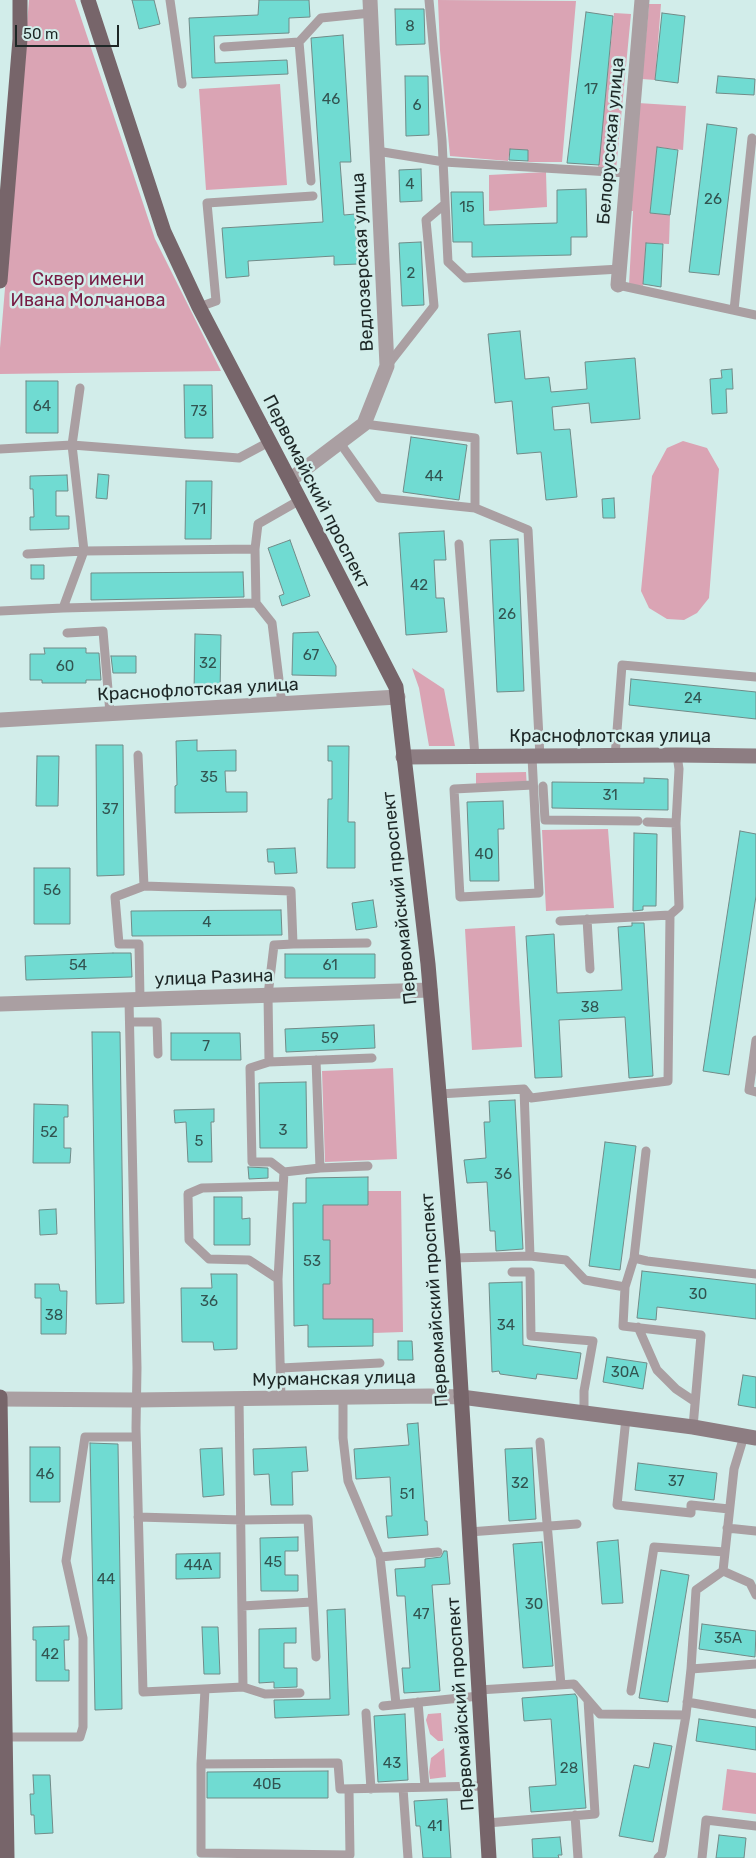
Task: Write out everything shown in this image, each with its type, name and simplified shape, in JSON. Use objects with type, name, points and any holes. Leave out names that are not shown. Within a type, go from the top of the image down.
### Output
[{"type":"main road","points":[[0,281],[5,154],[20,39],[20,0]]},
{"type":"main road","name":"Первомайский проспект","points":[[88,0],[164,232],[199,307],[396,687],[430,990],[439,1094],[452,1258],[489,1858]]},
{"type":"main road","points":[[0,1398],[6,1858]]},
{"type":"street","name":"Белорусская улица","points":[[619,277],[642,0]]},
{"type":"street","name":"Ведлозерская улица","points":[[290,480],[364,424],[387,366],[371,7]]},
{"type":"street","name":"Краснофлотская улица","points":[[0,720],[398,697]]},
{"type":"street","name":"Краснофлотская улица","points":[[403,757],[756,756]]},
{"type":"street","name":"улица Разина","points":[[0,1004],[430,990]]},
{"type":"street","name":"Мурманская улица","points":[[0,1398],[136,1400],[461,1397],[693,1427],[750,1437]]},
{"type":"lane","points":[[170,0],[182,84]]},
{"type":"lane","points":[[429,0],[444,162],[448,262],[465,278],[619,277],[756,315]]},
{"type":"lane","points":[[224,47],[299,42],[321,18],[371,7]]},
{"type":"lane","points":[[299,42],[312,181]]},
{"type":"lane","points":[[734,310],[752,138]]},
{"type":"lane","points":[[377,151],[444,162],[628,173]]},
{"type":"lane","points":[[199,307],[216,301],[207,203],[313,196]]},
{"type":"lane","points":[[387,366],[434,306],[426,220],[445,204]]},
{"type":"lane","points":[[61,609],[84,551],[72,446],[80,388]]},
{"type":"lane","points":[[364,424],[475,438],[475,508]]},
{"type":"lane","points":[[0,449],[72,446],[240,458],[270,442]]},
{"type":"lane","points":[[340,444],[379,498],[475,508],[528,530],[536,757],[533,785],[539,892],[460,897],[454,789],[533,785]]},
{"type":"lane","points":[[282,704],[272,623],[256,603],[255,549],[258,524],[300,500]]},
{"type":"lane","points":[[459,544],[475,757]]},
{"type":"lane","points":[[27,554],[84,551],[255,549]]},
{"type":"lane","points":[[0,611],[256,603]]},
{"type":"lane","points":[[67,633],[103,631],[110,713]]},
{"type":"lane","points":[[614,756],[622,665],[756,677]]},
{"type":"lane","points":[[138,755],[144,886]]},
{"type":"lane","points":[[560,921],[670,915],[679,907],[676,823],[679,768],[677,755]]},
{"type":"lane","points":[[543,786],[545,820],[676,823]]},
{"type":"lane","points":[[293,944],[291,891],[144,886],[115,896],[119,944],[139,944],[135,1000],[130,1022],[137,1382],[136,1437],[143,1692],[243,1687],[265,1694],[300,1693]]},
{"type":"lane","points":[[524,1089],[530,1098],[668,1081],[670,915]]},
{"type":"lane","points":[[587,919],[590,969]]},
{"type":"lane","points":[[269,1062],[268,995],[274,945],[367,943]]},
{"type":"lane","points":[[130,1022],[157,1022],[158,1054]]},
{"type":"lane","points":[[756,1040],[749,1090],[756,1092]]},
{"type":"lane","points":[[368,1166],[284,1172],[271,1162],[252,1162],[250,1068],[269,1062],[372,1058]]},
{"type":"lane","points":[[316,1060],[320,1168]]},
{"type":"lane","points":[[439,1094],[524,1089]]},
{"type":"lane","points":[[524,1089],[530,1256]]},
{"type":"lane","points":[[646,1151],[634,1258],[625,1287],[623,1326],[701,1335],[693,1427]]},
{"type":"lane","points":[[281,1399],[278,1279],[284,1172]]},
{"type":"lane","points":[[278,1279],[249,1260],[209,1259],[189,1240],[188,1194],[202,1188],[282,1186]]},
{"type":"lane","points":[[452,1258],[530,1256],[566,1260],[585,1280],[625,1287]]},
{"type":"lane","points":[[634,1258],[756,1274]]},
{"type":"lane","points":[[512,1272],[530,1272],[531,1336],[593,1342],[584,1391],[584,1412]]},
{"type":"lane","points":[[638,1327],[656,1370],[676,1389],[694,1401]]},
{"type":"lane","points":[[280,1368],[380,1363]]},
{"type":"lane","points":[[343,1397],[343,1438],[348,1481],[380,1556],[396,1704]]},
{"type":"lane","points":[[239,1399],[243,1687]]},
{"type":"lane","points":[[626,1418],[617,1505],[691,1512],[691,1505],[729,1509]]},
{"type":"lane","points":[[5,1737],[80,1737],[83,1727],[83,1638],[66,1561],[85,1437],[136,1437]]},
{"type":"lane","points":[[658,1858],[662,1854],[686,1716],[696,1590],[723,1571],[734,1468],[750,1437]]},
{"type":"lane","points":[[540,1442],[561,1685]]},
{"type":"lane","points":[[138,1517],[240,1520],[308,1519],[316,1657]]},
{"type":"lane","points":[[469,1532],[577,1524]]},
{"type":"lane","points":[[727,1528],[756,1531]]},
{"type":"lane","points":[[631,1691],[654,1547],[725,1552]]},
{"type":"lane","points":[[380,1556],[438,1552]]},
{"type":"lane","points":[[723,1571],[750,1583],[756,1595]]},
{"type":"lane","points":[[242,1606],[312,1602]]},
{"type":"lane","points":[[691,1669],[756,1664]]},
{"type":"lane","points":[[383,1706],[479,1693],[574,1684],[600,1714],[686,1716]]},
{"type":"lane","points":[[205,1689],[201,1764],[202,1853],[350,1856],[349,1789]]},
{"type":"lane","points":[[487,1823],[595,1814],[588,1700]]},
{"type":"lane","points":[[418,1702],[425,1787]]},
{"type":"lane","points":[[687,1702],[756,1714]]},
{"type":"lane","points":[[366,1713],[371,1788]]},
{"type":"lane","points":[[201,1764],[338,1763],[340,1789],[485,1786]]},
{"type":"lane","points":[[403,1788],[408,1858]]},
{"type":"lane","points":[[575,1816],[578,1858]]},
{"type":"lane","points":[[702,1858],[706,1820],[756,1826]]},
{"type":"green space","name":"Сквер имени Ивана Молчанова","points":[[29,0],[75,0],[155,239],[221,371],[0,374],[0,348]]},
{"type":"green space","points":[[438,0],[576,1],[562,162],[528,162],[528,151],[510,149],[508,161],[450,156],[440,50]]},
{"type":"green space","points":[[649,4],[661,4],[655,80],[642,79]]},
{"type":"green space","points":[[614,13],[631,14],[616,170],[598,168]]},
{"type":"green space","points":[[280,84],[287,185],[206,190],[199,89]]},
{"type":"green space","points":[[638,103],[686,106],[683,150],[657,147],[650,213],[670,215],[669,244],[646,243],[643,286],[629,285],[633,211],[629,211]]},
{"type":"green space","points":[[546,172],[547,207],[489,211],[489,175]]},
{"type":"green space","points":[[683,441],[707,448],[719,469],[709,598],[697,613],[684,620],[667,619],[649,608],[641,591],[652,476],[667,448]]},
{"type":"green space","points":[[412,668],[444,689],[455,746],[429,746],[419,688]]},
{"type":"green space","points":[[526,772],[527,789],[476,790],[476,773]]},
{"type":"green space","points":[[608,829],[614,908],[546,911],[542,830]]},
{"type":"green space","points":[[515,926],[522,1047],[472,1050],[465,929]]},
{"type":"green space","points":[[393,1068],[397,1159],[325,1162],[322,1071]]},
{"type":"green space","points":[[368,1191],[401,1191],[403,1332],[373,1333],[373,1319],[323,1319],[323,1284],[330,1283],[330,1240],[323,1240],[323,1205],[368,1205]]},
{"type":"green space","points":[[441,1713],[443,1741],[438,1741],[430,1734],[426,1720],[428,1714]]},
{"type":"green space","points":[[444,1748],[446,1777],[430,1779],[431,1758]]},
{"type":"green space","points":[[727,1769],[756,1773],[756,1814],[722,1810]]},
{"type":"building","points":[[132,0],[154,0],[160,24],[139,29]]},
{"type":"building","points":[[259,0],[309,0],[310,17],[289,18],[289,33],[214,36],[215,63],[287,60],[288,74],[192,78],[189,18],[258,15]]},
{"type":"building","points":[[395,9],[424,9],[425,44],[396,45]]},
{"type":"building","points":[[586,12],[613,16],[599,165],[567,163]]},
{"type":"building","points":[[662,13],[685,16],[678,83],[655,80]]},
{"type":"building","points":[[343,35],[351,162],[340,162],[344,215],[355,214],[358,264],[334,265],[334,256],[248,261],[249,276],[226,278],[222,228],[323,222],[311,38]]},
{"type":"building","points":[[405,76],[428,76],[429,135],[406,136]]},
{"type":"building","points":[[718,76],[755,79],[754,95],[716,93]]},
{"type":"building","points":[[707,124],[737,128],[719,275],[689,272]]},
{"type":"building","points":[[657,147],[678,150],[670,215],[650,213]]},
{"type":"building","points":[[510,149],[528,150],[528,161],[509,160]]},
{"type":"building","points":[[421,169],[422,201],[400,202],[399,170]]},
{"type":"building","points":[[586,189],[587,237],[571,237],[571,255],[472,257],[472,242],[453,242],[451,192],[483,192],[484,225],[557,223],[557,190]]},
{"type":"building","points":[[421,242],[424,305],[402,306],[399,243]]},
{"type":"building","points":[[646,243],[663,244],[661,287],[643,284]]},
{"type":"building","points":[[520,331],[525,379],[549,377],[551,392],[587,389],[585,362],[635,358],[640,419],[591,423],[589,403],[552,407],[554,430],[570,429],[577,497],[546,500],[541,452],[517,454],[512,401],[495,403],[488,334]]},
{"type":"building","points":[[732,369],[733,389],[726,389],[727,413],[712,414],[710,379],[722,378],[721,370]]},
{"type":"building","points":[[26,381],[58,381],[58,433],[26,433]]},
{"type":"building","points":[[184,385],[212,385],[213,438],[185,438]]},
{"type":"building","points":[[411,437],[467,445],[459,500],[403,492]]},
{"type":"building","points":[[98,474],[109,475],[107,499],[96,498]]},
{"type":"building","points":[[67,475],[68,491],[56,491],[56,516],[69,516],[69,529],[30,530],[30,517],[34,517],[33,489],[30,489],[30,476]]},
{"type":"building","points":[[186,481],[212,481],[211,539],[185,539]]},
{"type":"building","points":[[614,498],[615,518],[603,518],[602,499]]},
{"type":"building","points":[[444,531],[446,560],[434,560],[436,598],[444,598],[447,632],[406,635],[399,533]]},
{"type":"building","points":[[518,539],[524,691],[497,692],[490,540]]},
{"type":"building","points":[[290,540],[310,596],[282,606],[279,596],[284,594],[268,548]]},
{"type":"building","points":[[31,565],[44,565],[44,579],[31,579]]},
{"type":"building","points":[[243,572],[244,597],[91,600],[91,573]]},
{"type":"building","points":[[318,632],[336,666],[336,676],[292,675],[293,633]]},
{"type":"building","points":[[195,634],[221,635],[220,693],[194,692]]},
{"type":"building","points":[[44,648],[86,648],[86,653],[99,653],[101,680],[86,680],[86,683],[42,683],[42,680],[30,680],[30,654],[45,654]]},
{"type":"building","points":[[111,656],[136,656],[136,673],[113,673]]},
{"type":"building","points":[[631,679],[756,692],[756,719],[629,705]]},
{"type":"building","points":[[197,740],[197,751],[236,750],[236,771],[225,771],[226,792],[247,792],[247,812],[175,813],[175,786],[177,785],[176,741]]},
{"type":"building","points":[[96,745],[123,745],[124,875],[97,876]]},
{"type":"building","points":[[328,746],[349,746],[348,822],[355,822],[355,868],[327,868],[328,799],[332,799],[332,761],[328,761]]},
{"type":"building","points":[[37,756],[59,756],[58,806],[36,806]]},
{"type":"building","points":[[644,778],[668,779],[668,810],[552,808],[552,782],[644,783]]},
{"type":"building","points":[[503,801],[504,829],[498,829],[499,881],[470,881],[467,802]]},
{"type":"building","points":[[740,831],[756,834],[756,896],[729,1075],[703,1071]]},
{"type":"building","points":[[634,833],[657,834],[656,906],[643,906],[643,910],[633,911]]},
{"type":"building","points":[[295,848],[297,873],[275,874],[274,862],[268,862],[267,849]]},
{"type":"building","points":[[34,868],[70,868],[70,924],[34,924]]},
{"type":"building","points":[[373,900],[377,927],[356,930],[352,903]]},
{"type":"building","points":[[281,910],[282,935],[132,936],[131,911]]},
{"type":"building","points":[[632,923],[644,923],[653,1076],[629,1078],[625,1017],[559,1020],[562,1077],[535,1078],[526,936],[554,934],[557,993],[622,990],[618,927],[632,926]]},
{"type":"building","points":[[131,953],[132,977],[26,980],[25,956]]},
{"type":"building","points":[[285,954],[375,954],[375,978],[285,978]]},
{"type":"building","points":[[374,1025],[375,1048],[286,1052],[285,1029]]},
{"type":"building","points":[[92,1032],[120,1032],[124,1303],[96,1304]]},
{"type":"building","points":[[171,1033],[240,1033],[241,1060],[171,1060]]},
{"type":"building","points":[[306,1082],[307,1148],[260,1148],[259,1083]]},
{"type":"building","points":[[515,1100],[523,1249],[496,1251],[495,1231],[490,1231],[487,1182],[467,1183],[464,1160],[486,1158],[484,1122],[490,1122],[489,1101]]},
{"type":"building","points":[[34,1104],[68,1105],[68,1117],[64,1117],[64,1148],[71,1148],[70,1163],[33,1163]]},
{"type":"building","points":[[214,1109],[214,1122],[211,1122],[212,1162],[188,1162],[186,1122],[175,1123],[174,1110]]},
{"type":"building","points":[[605,1142],[636,1146],[620,1270],[589,1266]]},
{"type":"building","points":[[248,1167],[268,1168],[268,1178],[249,1179]]},
{"type":"building","points":[[368,1177],[368,1205],[323,1205],[323,1240],[330,1240],[330,1284],[323,1284],[323,1319],[373,1319],[373,1346],[308,1347],[308,1325],[294,1326],[293,1203],[306,1203],[306,1178]]},
{"type":"building","points":[[214,1197],[242,1197],[242,1219],[250,1218],[250,1245],[214,1245]]},
{"type":"building","points":[[56,1209],[57,1234],[40,1235],[39,1210]]},
{"type":"building","points":[[642,1271],[756,1284],[756,1319],[657,1307],[656,1320],[637,1318]]},
{"type":"building","points":[[211,1274],[237,1274],[237,1349],[214,1350],[213,1342],[182,1342],[181,1288],[212,1288]]},
{"type":"building","points":[[522,1282],[523,1345],[581,1353],[577,1379],[537,1374],[536,1379],[500,1374],[499,1371],[492,1372],[489,1283]]},
{"type":"building","points":[[35,1284],[59,1284],[60,1291],[67,1291],[66,1334],[41,1334],[41,1298],[35,1298]]},
{"type":"building","points":[[398,1341],[412,1341],[413,1360],[398,1360]]},
{"type":"building","points":[[607,1357],[647,1363],[643,1389],[603,1382]]},
{"type":"building","points":[[743,1375],[756,1377],[756,1408],[738,1405]]},
{"type":"building","points":[[418,1423],[425,1521],[427,1521],[428,1535],[388,1538],[386,1516],[392,1516],[390,1477],[356,1479],[354,1449],[409,1445],[407,1424]]},
{"type":"building","points":[[90,1443],[118,1444],[122,1709],[95,1710]]},
{"type":"building","points":[[30,1447],[60,1447],[60,1502],[30,1502]]},
{"type":"building","points":[[306,1447],[308,1471],[292,1472],[293,1505],[271,1505],[269,1474],[254,1475],[253,1449]]},
{"type":"building","points":[[222,1448],[224,1495],[203,1497],[200,1449]]},
{"type":"building","points":[[532,1448],[536,1519],[509,1521],[505,1449]]},
{"type":"building","points":[[638,1463],[717,1473],[714,1500],[635,1490]]},
{"type":"building","points":[[298,1537],[298,1551],[285,1551],[285,1575],[298,1575],[298,1591],[261,1591],[260,1538]]},
{"type":"building","points":[[618,1540],[623,1603],[602,1604],[597,1542]]},
{"type":"building","points":[[542,1542],[553,1666],[523,1668],[513,1544]]},
{"type":"building","points":[[444,1551],[447,1551],[450,1584],[432,1585],[440,1691],[404,1693],[402,1668],[410,1668],[405,1596],[397,1596],[395,1569],[425,1567],[425,1559],[441,1557]]},
{"type":"building","points":[[220,1553],[220,1578],[176,1579],[176,1554]]},
{"type":"building","points":[[661,1570],[689,1575],[668,1702],[639,1698]]},
{"type":"building","points":[[345,1609],[349,1715],[275,1718],[274,1700],[330,1699],[327,1610]]},
{"type":"building","points":[[702,1624],[756,1631],[755,1657],[699,1649]]},
{"type":"building","points":[[69,1626],[69,1640],[64,1640],[65,1670],[69,1670],[69,1681],[36,1681],[36,1640],[33,1640],[33,1627]]},
{"type":"building","points":[[202,1627],[218,1627],[220,1674],[204,1674]]},
{"type":"building","points":[[296,1628],[296,1643],[284,1643],[284,1668],[297,1668],[297,1687],[274,1688],[274,1682],[259,1683],[259,1629]]},
{"type":"building","points":[[575,1694],[577,1697],[586,1808],[531,1812],[529,1787],[556,1785],[551,1719],[524,1721],[522,1698]]},
{"type":"building","points":[[405,1714],[408,1780],[378,1782],[374,1716]]},
{"type":"building","points":[[699,1719],[756,1727],[756,1750],[696,1741]]},
{"type":"building","points":[[654,1743],[672,1746],[653,1842],[619,1836],[634,1765],[649,1768]]},
{"type":"building","points":[[328,1771],[328,1798],[207,1798],[207,1772]]},
{"type":"building","points":[[33,1775],[50,1775],[53,1833],[35,1834],[34,1815],[31,1815],[30,1794],[34,1794]]},
{"type":"building","points":[[447,1799],[451,1858],[423,1858],[420,1826],[416,1826],[414,1801]]},
{"type":"building","points":[[719,1835],[746,1838],[744,1858],[716,1858]]},
{"type":"building","points":[[560,1837],[562,1855],[558,1855],[559,1858],[533,1858],[532,1839]]}]
